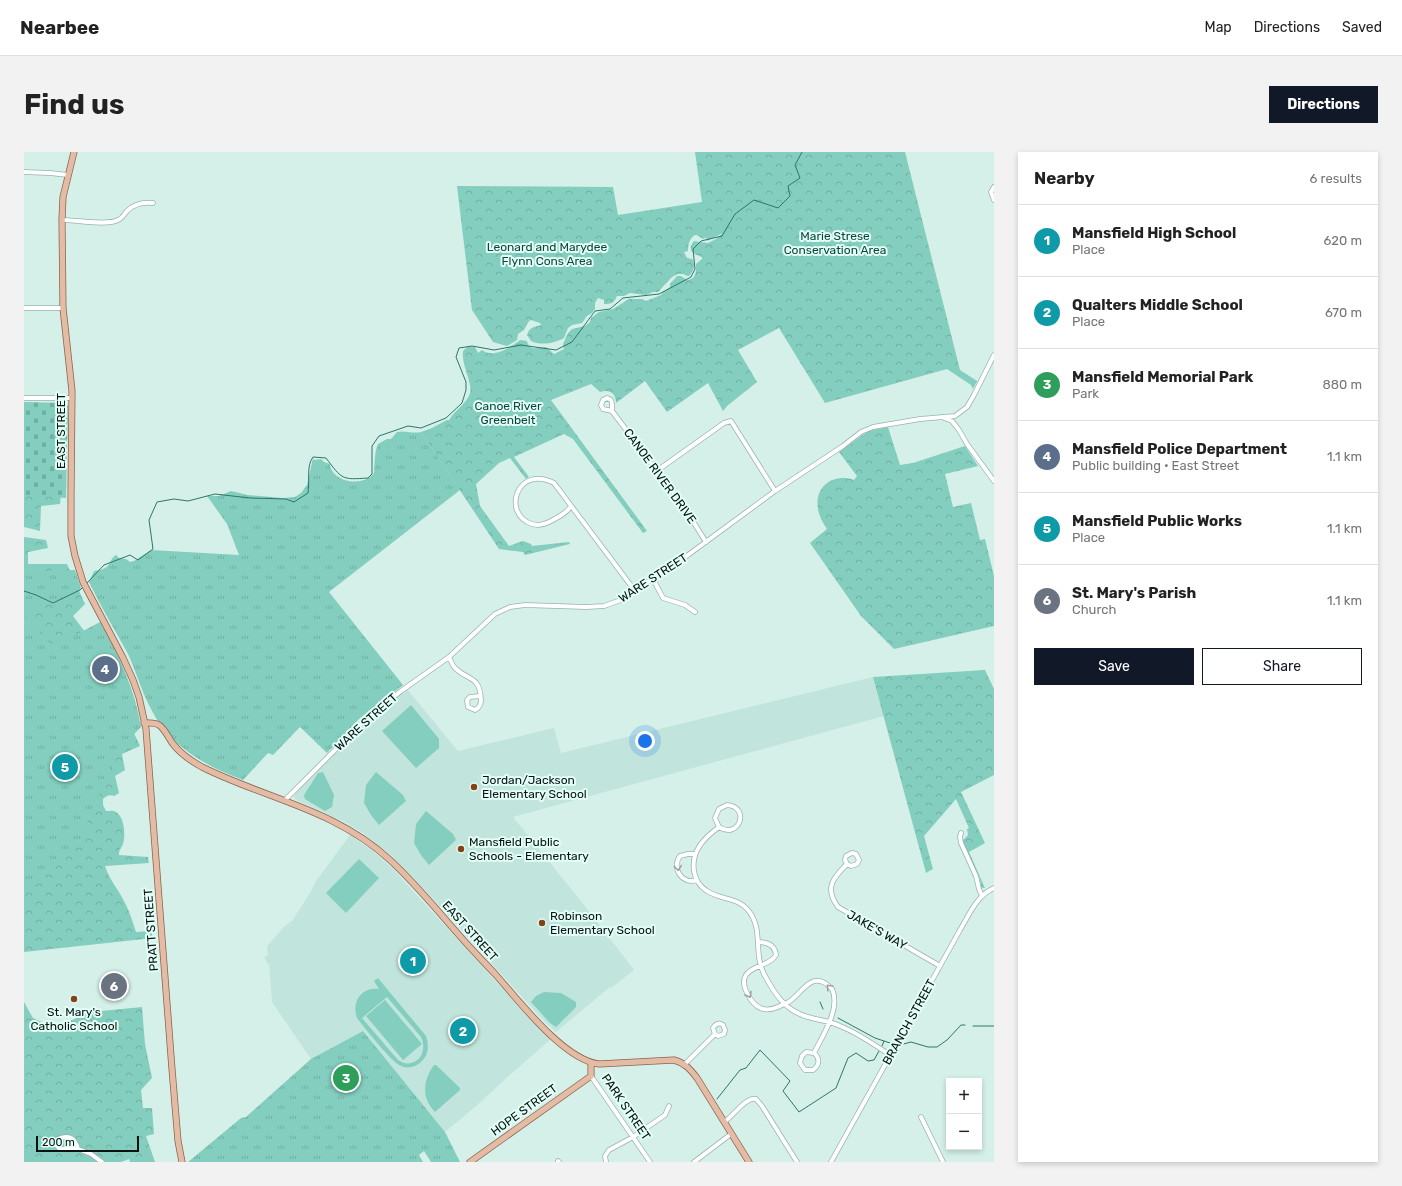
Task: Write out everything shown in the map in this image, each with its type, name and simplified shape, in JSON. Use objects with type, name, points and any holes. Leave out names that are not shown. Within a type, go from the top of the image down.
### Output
[{"type":"main road","name":"EAST STREET","points":[[74,152],[63,197],[62,220],[63,308],[71,370],[72,398],[71,528],[75,556],[83,582],[126,665],[139,697]]},
{"type":"main road","name":"PRATT STREET","points":[[139,697],[147,736],[178,1133],[182,1162]]},
{"type":"main road","name":"EAST STREET","points":[[144,723],[156,723],[160,726],[174,745],[188,758],[200,766],[336,822],[378,849],[417,888],[534,1018],[565,1047],[580,1058],[591,1063],[620,1064],[669,1060],[679,1061],[685,1064]]},
{"type":"main road","name":"PARK STREET","points":[[591,1063],[591,1076]]},
{"type":"main road","points":[[685,1064],[697,1078],[749,1162]]},
{"type":"main road","name":"HOPE STREET","points":[[470,1162],[591,1076]]},
{"type":"street","points":[[24,172],[68,175]]},
{"type":"street","points":[[994,187],[991,192],[994,200]]},
{"type":"street","points":[[62,220],[91,222],[114,221],[118,220],[134,206],[145,202],[153,203]]},
{"type":"street","points":[[24,308],[63,308]]},
{"type":"street","points":[[994,354],[967,407],[955,416],[959,430],[966,444],[994,481]]},
{"type":"street","points":[[24,398],[72,398]]},
{"type":"street","name":"CANOE RIVER DRIVE","points":[[612,411],[658,470],[706,542]]},
{"type":"street","name":"WARE STREET","points":[[285,800],[366,719],[401,691],[449,657],[490,618],[510,607],[525,604],[586,608],[604,606],[621,600],[706,542],[775,491],[868,428],[920,419],[955,416]]},
{"type":"street","points":[[942,418],[952,421],[959,430]]},
{"type":"street","points":[[658,470],[724,423],[731,421],[775,491]]},
{"type":"street","points":[[571,506],[569,510],[545,525],[536,525],[525,521],[521,517],[518,513],[515,500],[518,490],[534,478],[545,478],[554,483],[635,591]]},
{"type":"street","points":[[653,579],[666,600],[685,605],[695,612]]},
{"type":"street","points":[[449,657],[457,670],[473,679],[478,685],[480,696]]},
{"type":"street","points":[[727,804],[737,808],[740,812],[741,818],[736,827],[729,830],[719,827],[715,818],[719,809],[727,804]]},
{"type":"street","points":[[719,827],[700,844],[695,854],[694,867],[697,880],[707,891],[722,897],[730,898],[743,905],[751,915],[754,920],[758,936],[758,959],[760,966],[777,997],[796,1013],[840,1025],[890,1055]]},
{"type":"street","points":[[962,833],[960,837],[961,843],[976,876],[982,896]]},
{"type":"street","points":[[695,854],[683,854],[680,856],[677,861],[677,868],[679,874],[684,879],[691,882],[697,880]]},
{"type":"street","name":"JAKE'S WAY","points":[[847,864],[836,875],[832,883],[831,893],[838,907],[940,966]]},
{"type":"street","name":"BRANCH STREET","points":[[831,1162],[960,930],[982,896],[994,888]]},
{"type":"street","points":[[758,942],[771,945],[775,952],[773,958],[749,971],[745,977],[744,983],[748,995],[758,1007],[765,1010],[773,1009],[790,1001],[809,983],[818,981],[822,981],[830,986],[835,995],[835,1004],[829,1023],[814,1053]]},
{"type":"street","points":[[685,1064],[715,1034]]},
{"type":"street","points":[[809,1052],[814,1053],[818,1059],[817,1067],[813,1070],[805,1070],[800,1063],[802,1056],[809,1052]]},
{"type":"street","name":"PARK STREET","points":[[591,1076],[650,1162]]},
{"type":"street","points":[[724,1122],[734,1115],[746,1101],[756,1099],[762,1106],[797,1162]]},
{"type":"street","points":[[606,1162],[605,1156],[609,1150],[633,1137],[665,1115],[669,1106]]},
{"type":"street","points":[[921,1117],[943,1162]]},
{"type":"street","points":[[694,1162],[731,1134]]},
{"type":"street","points":[[78,1149],[74,1140],[70,1137],[61,1138],[57,1144],[58,1147],[62,1149],[78,1149],[91,1154],[102,1162]]},
{"type":"shaded area","name":"Mansfield Public Schools - Elementary","points":[[873,677],[884,716],[513,817],[634,970],[611,988],[610,987],[556,1032],[543,1020],[426,891],[391,855],[363,833],[345,822],[296,800],[294,797],[296,792],[346,740],[387,704],[407,689],[458,751],[554,728],[561,753]]},
{"type":"shaded area","points":[[350,835],[374,852],[393,869],[534,1023],[551,1039],[445,1132],[363,1031],[311,1059],[272,1002],[269,964],[264,957],[268,956],[267,946],[285,926],[292,921],[316,881]]},
{"type":"green space","points":[[695,152],[905,152],[960,370],[977,381],[973,389],[971,385],[947,369],[825,403],[779,328],[738,350],[757,382],[727,406],[723,411],[708,383],[667,412],[645,381],[616,403],[613,394],[606,391],[600,392],[591,384],[551,400],[647,531],[643,533],[573,439],[564,434],[514,457],[529,477],[526,479],[510,458],[499,463],[476,484],[480,506],[509,546],[523,541],[531,544],[532,546],[569,542],[570,544],[525,555],[523,552],[499,549],[421,432],[449,420],[469,396],[470,384],[464,362],[463,351],[468,346],[475,347],[478,353],[482,350],[496,353],[507,349],[520,340],[527,341],[532,348],[546,347],[554,354],[564,349],[563,344],[568,333],[572,329],[585,326],[590,322],[591,318],[599,312],[613,309],[629,299],[642,299],[646,301],[661,295],[670,287],[670,284],[677,276],[681,276],[687,280],[693,278],[696,264],[702,259],[702,257],[691,250],[694,241],[708,243],[723,233],[707,241],[706,237],[704,239],[696,235],[691,238],[688,251],[684,252],[687,258],[692,259],[694,263],[693,270],[689,276],[683,274],[676,275],[672,277],[658,292],[653,292],[646,295],[630,293],[624,296],[617,296],[612,303],[607,304],[604,304],[604,300],[598,298],[595,303],[595,309],[592,313],[587,316],[582,323],[572,325],[568,328],[564,338],[556,341],[543,344],[531,341],[527,335],[528,332],[533,327],[541,325],[540,323],[531,320],[524,330],[518,334],[517,340],[507,346],[493,342],[472,310],[457,186],[613,187],[618,215],[702,202]]},
{"type":"green space","points":[[24,402],[65,403],[68,406],[66,498],[24,495]]},
{"type":"green space","points":[[888,427],[900,465],[913,463],[965,446],[978,466],[945,474],[953,507],[971,503],[980,540],[985,539],[994,576],[994,626],[894,649],[861,616],[810,543],[827,529],[821,519],[818,509],[819,494],[822,488],[833,480],[847,478],[854,480],[857,476],[839,452],[868,431]]},
{"type":"green space","points":[[397,432],[421,432],[460,490],[329,592],[403,685],[359,719],[327,753],[300,727],[273,755],[268,753],[243,780],[202,761],[177,743],[158,720],[147,701],[128,654],[89,582],[94,571],[107,567],[116,555],[119,558],[126,559],[130,562],[151,550],[239,555],[227,524],[207,496],[219,496],[231,491],[248,495],[283,498],[295,497],[301,493],[307,485],[313,458],[314,460],[321,459],[330,464],[332,470],[341,479],[356,481],[369,478],[374,473],[375,455],[378,444],[387,439],[391,439]]},
{"type":"green space","points":[[24,493],[61,493],[60,504],[41,506],[40,531],[24,527]]},
{"type":"green space","points":[[24,537],[46,540],[48,548],[28,552],[28,564],[67,564],[85,604],[73,616],[88,636],[24,678]]},
{"type":"green space","points":[[24,565],[39,571],[75,570],[81,588],[76,594],[54,599],[24,613]]},
{"type":"green space","points":[[24,615],[53,647],[100,622],[114,647],[125,673],[135,699],[141,727],[115,754],[116,756],[75,850],[24,893]]},
{"type":"green space","points":[[985,670],[994,689],[994,775],[961,792],[985,843],[969,852],[985,888],[983,888],[981,887],[980,879],[963,843],[963,840],[968,835],[967,829],[969,828],[956,799],[924,836],[933,869],[926,873],[873,677]]},
{"type":"green space","points":[[411,705],[439,739],[439,748],[416,768],[382,731]]},
{"type":"green space","points":[[133,731],[140,746],[122,754],[125,770],[115,776],[119,793],[114,796],[110,795],[105,797],[103,799],[103,805],[106,811],[114,811],[119,814],[123,822],[124,840],[119,855],[148,857],[149,863],[105,866],[109,876],[121,895],[136,932],[151,931],[153,938],[24,952],[24,814],[120,737]]},
{"type":"green space","points":[[323,772],[334,795],[332,807],[325,811],[305,799],[304,795],[318,773]]},
{"type":"green space","points":[[376,772],[403,795],[406,801],[379,825],[364,803],[366,785]]},
{"type":"green space","points":[[426,811],[453,834],[456,840],[429,865],[414,843],[416,824]]},
{"type":"green space","points":[[359,859],[379,878],[346,913],[326,893]]},
{"type":"green space","points":[[378,978],[426,1036],[428,1043],[427,1053],[419,1064],[411,1067],[401,1066],[378,1044],[357,1018],[356,1006],[359,996],[368,990],[379,989],[374,981]],"holes":[[[387,997],[421,1037],[423,1043],[421,1055],[414,1062],[404,1063],[398,1060],[362,1018]]]},
{"type":"green space","points":[[544,992],[561,993],[576,1002],[576,1007],[556,1027],[550,1023],[531,1002],[536,996]]},
{"type":"green space","points":[[385,1000],[422,1044],[403,1060],[366,1016]]},
{"type":"green space","points":[[24,1002],[33,1018],[47,1026],[52,1025],[57,1028],[82,1015],[101,1011],[142,1007],[145,1044],[152,1078],[141,1090],[143,1108],[152,1108],[154,1134],[146,1136],[155,1162],[130,1162],[129,1159],[121,1162],[24,1162]]},
{"type":"green space","points":[[363,1031],[445,1132],[460,1162],[431,1162],[424,1151],[419,1155],[423,1162],[188,1162],[241,1118],[246,1117],[311,1059]]},
{"type":"green space","points":[[434,1065],[436,1065],[460,1088],[460,1090],[435,1112],[427,1101],[425,1089],[430,1071]]},
{"type":"waterway","points":[[87,583],[104,565],[130,555],[138,560],[153,549],[149,520],[157,502],[174,499],[188,501],[215,494],[250,498],[286,499],[294,502],[308,493],[309,469],[313,457],[326,458],[343,477],[352,479],[368,478],[372,474],[372,446],[379,436],[408,426],[421,428],[446,418],[462,403],[466,390],[466,382],[456,357],[459,348],[472,346],[494,350],[521,345],[556,350],[572,342],[595,311],[610,309],[623,298],[659,294],[691,277],[695,269],[693,249],[701,241],[722,236],[735,214],[754,200],[778,208],[790,196],[788,186],[800,178],[795,165],[802,152]]},
{"type":"waterway","points":[[24,591],[53,603],[80,590],[83,587]]},
{"type":"waterway","points":[[820,1002],[823,1009]]},
{"type":"waterway","points":[[838,1018],[875,1038],[884,1041]]},
{"type":"waterway","points":[[900,1045],[911,1042],[928,1047],[937,1047],[947,1040],[961,1025],[965,1025]]},
{"type":"waterway","points":[[973,1026],[994,1026]]},
{"type":"waterway","points":[[882,1046],[884,1041],[893,1044]]},
{"type":"waterway","points":[[717,1099],[740,1070],[746,1068],[760,1050],[790,1081],[783,1091],[799,1112],[836,1088],[848,1058],[856,1053],[868,1061],[874,1060],[879,1051]]},
{"type":"place","name":"Mansfield Police Department","points":[[105,669]]},
{"type":"place","name":"Mansfield Public Works","points":[[65,767]]},
{"type":"place","name":"Jordan/Jackson Elementary School","points":[[474,787]]},
{"type":"place","name":"Mansfield Public Schools - Elementary","points":[[461,849]]},
{"type":"place","name":"Robinson Elementary School","points":[[542,923]]},
{"type":"place","name":"Mansfield High School","points":[[413,961]]},
{"type":"place","name":"St. Mary's Parish","points":[[114,986]]},
{"type":"place","name":"St. Mary's Catholic School","points":[[74,999]]},
{"type":"place","name":"Qualters Middle School","points":[[463,1031]]},
{"type":"place","name":"Mansfield Memorial Park","points":[[346,1078]]},
{"type":"park label","name":"Marie Strese Conservation Area","points":[[835,243]]},
{"type":"park label","name":"Leonard and Marydee Flynn Cons Area","points":[[547,254]]},
{"type":"park label","name":"Canoe River Greenbelt","points":[[508,413]]}]
